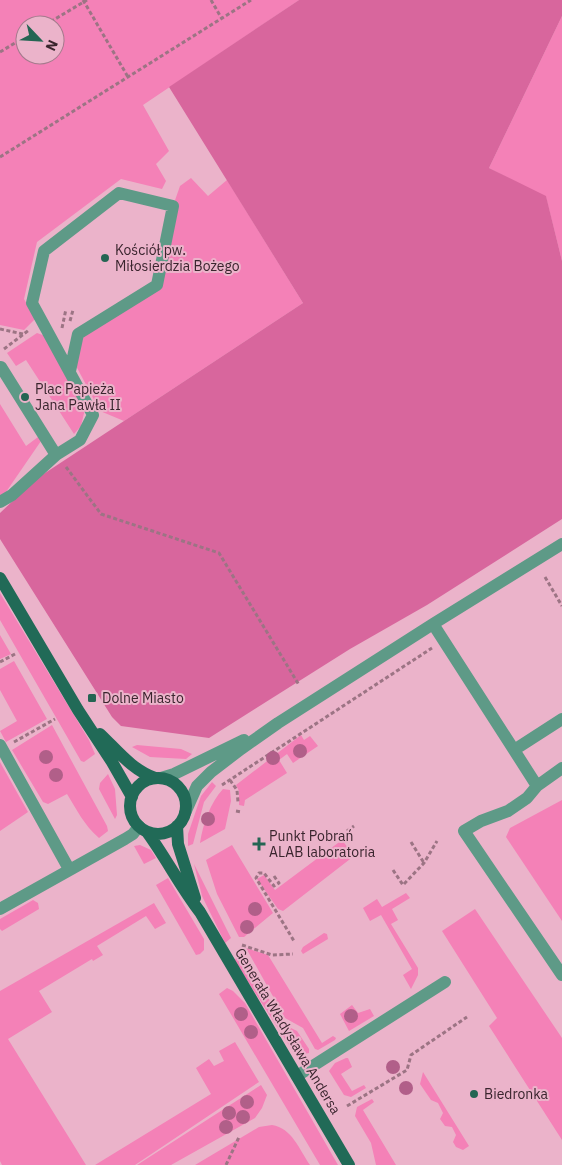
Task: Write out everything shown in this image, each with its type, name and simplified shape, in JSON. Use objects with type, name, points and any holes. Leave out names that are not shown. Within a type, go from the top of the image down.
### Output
[{"type":"main road","points":[[0,578],[132,797]]},
{"type":"main road","points":[[78,710],[124,758],[142,772],[171,781],[181,790],[186,804],[185,813],[177,826],[166,833],[156,834],[143,829],[133,819],[130,810],[132,797],[138,786],[143,782],[158,778]]},
{"type":"main road","name":"Generała Władysława Andersa","points":[[177,826],[178,844],[200,912]]},
{"type":"main road","name":"Generała Władysława Andersa","points":[[143,829],[164,855],[189,898],[200,912],[349,1165]]},
{"type":"street","points":[[0,502],[12,495],[56,455],[80,440],[93,415],[32,303],[44,251],[118,193],[173,206],[157,285],[78,334],[70,371]]},
{"type":"street","points":[[0,368],[56,455]]},
{"type":"street","points":[[185,813],[192,794],[206,777],[278,724],[562,544]]},
{"type":"street","points":[[433,624],[537,786]]},
{"type":"street","points":[[514,750],[562,719]]},
{"type":"street","points":[[158,778],[180,771],[278,724]]},
{"type":"street","points":[[1,747],[70,869]]},
{"type":"street","points":[[562,768],[508,811],[481,820],[464,831],[562,975]]},
{"type":"street","points":[[0,909],[143,829]]},
{"type":"street","points":[[297,1076],[445,982]]},
{"type":"path","points":[[61,15],[85,0],[128,77]]},
{"type":"path","points":[[211,0],[222,19]]},
{"type":"path","points":[[0,157],[251,0]]},
{"type":"path","points":[[0,52],[15,43]]},
{"type":"path","points":[[4,350],[42,320]]},
{"type":"path","points":[[0,329],[23,334]]},
{"type":"path","points":[[65,466],[101,514],[219,553],[299,685]]},
{"type":"path","points":[[545,577],[562,606]]},
{"type":"path","points":[[221,786],[444,639]]},
{"type":"path","points":[[0,662],[17,653]]},
{"type":"path","points":[[1,747],[55,719]]},
{"type":"path","points":[[230,780],[237,790],[238,802]]},
{"type":"path","points":[[236,811],[242,812]]},
{"type":"path","points":[[347,831],[354,826]]},
{"type":"path","points":[[393,870],[403,886],[424,864],[437,841]]},
{"type":"path","points":[[411,842],[424,864]]},
{"type":"path","points":[[274,876],[279,883],[274,886],[264,872],[259,873],[256,878],[294,941]]},
{"type":"path","points":[[242,945],[272,955],[293,954]]},
{"type":"path","points":[[348,1106],[407,1070],[411,1055],[467,1017]]},
{"type":"path","points":[[226,1165],[239,1137]]},
{"type":"shaded area","points":[[0,0],[299,0],[143,105],[169,151],[156,164],[166,181],[162,189],[121,179],[37,242],[24,299],[35,319],[24,330],[0,325]]},
{"type":"shaded area","points":[[299,0],[562,0],[562,16],[489,168],[546,196],[562,261],[562,519],[427,605],[350,649],[209,738],[121,726],[112,717],[0,539],[0,513],[36,479],[303,303],[169,87]]},
{"type":"shaded area","points":[[562,16],[562,261],[546,197],[489,168]]},
{"type":"shaded area","points":[[191,178],[208,196],[227,180],[303,303],[124,421],[100,411],[75,364],[84,335],[157,285],[173,206],[180,186]]},
{"type":"shaded area","points":[[37,333],[51,338],[85,409],[81,426],[74,434],[26,360],[16,366],[7,353]]},
{"type":"shaded area","points":[[0,404],[26,446],[38,437],[41,441],[6,492],[0,496]]},
{"type":"shaded area","points":[[0,593],[89,740],[95,754],[84,762],[81,761],[0,620]]},
{"type":"shaded area","points":[[0,635],[11,654],[0,659]]},
{"type":"shaded area","points":[[14,661],[47,719],[6,742],[0,731],[17,721],[0,690],[0,669]]},
{"type":"shaded area","points":[[52,725],[107,826],[108,831],[99,838],[85,823],[67,794],[48,804],[43,802],[12,750]]},
{"type":"shaded area","points":[[301,735],[304,740],[310,736],[318,746],[293,763],[287,754],[279,760],[287,773],[245,800],[244,806],[239,805],[239,791],[236,785]]},
{"type":"shaded area","points":[[137,745],[181,749],[192,754],[186,759],[150,757],[132,747]]},
{"type":"shaded area","points":[[0,762],[28,812],[0,831]]},
{"type":"shaded area","points":[[108,774],[115,789],[117,815],[115,819],[99,789],[100,783]]},
{"type":"shaded area","points":[[212,782],[216,786],[204,802],[193,844],[188,846],[188,834],[201,796]]},
{"type":"shaded area","points":[[223,789],[230,790],[231,801],[225,829],[200,843],[208,814],[214,801]]},
{"type":"shaded area","points":[[562,800],[562,921],[506,837],[510,828]]},
{"type":"shaded area","points":[[342,840],[354,856],[283,911],[278,909],[257,879],[264,875],[275,890]]},
{"type":"shaded area","points":[[140,845],[151,850],[156,858],[144,864],[134,846]]},
{"type":"shaded area","points":[[232,845],[273,913],[244,937],[239,937],[217,894],[206,860]]},
{"type":"shaded area","points":[[194,864],[231,938],[225,943],[202,896]]},
{"type":"shaded area","points":[[168,878],[204,939],[204,950],[200,954],[196,955],[156,885]]},
{"type":"shaded area","points":[[406,893],[410,898],[392,909],[398,920],[391,924],[418,968],[418,975],[411,989],[403,975],[412,969],[381,915],[370,921],[363,908],[377,899],[382,907]]},
{"type":"shaded area","points":[[33,900],[38,903],[39,909],[2,931],[0,929],[0,919]]},
{"type":"shaded area","points":[[154,903],[166,923],[155,929],[146,916],[97,946],[103,955],[93,961],[92,959],[39,991],[52,1012],[8,1039],[86,1165],[2,1165],[0,1161],[0,991]]},
{"type":"shaded area","points":[[475,909],[562,1038],[562,1140],[489,1026],[497,1018],[442,931]]},
{"type":"shaded area","points":[[324,933],[327,934],[328,939],[303,954],[301,951],[303,947]]},
{"type":"shaded area","points":[[246,948],[268,955],[322,1043],[333,1036],[336,1038],[335,1040],[318,1050],[315,1049],[303,1028],[285,1018]]},
{"type":"shaded area","points":[[243,953],[283,1024],[297,1031],[309,1049],[309,1053],[304,1054],[292,1050],[234,960]]},
{"type":"shaded area","points":[[227,988],[233,991],[245,1003],[338,1165],[320,1165],[219,994]]},
{"type":"shaded area","points":[[352,1005],[358,1013],[370,1009],[374,1016],[349,1031],[340,1014]]},
{"type":"shaded area","points":[[235,1042],[259,1082],[135,1165],[95,1165],[211,1094],[196,1068],[209,1059],[214,1066],[224,1061],[219,1051]]},
{"type":"shaded area","points":[[348,1058],[352,1067],[341,1074],[352,1091],[364,1085],[366,1088],[351,1097],[344,1095],[329,1071],[335,1063]]},
{"type":"shaded area","points":[[423,1072],[469,1146],[463,1150],[456,1147],[453,1142],[456,1135],[452,1127],[445,1126],[440,1119],[443,1113],[438,1103],[431,1100],[420,1084]]},
{"type":"shaded area","points":[[261,1085],[267,1095],[262,1108],[255,1118],[171,1165],[137,1165]]},
{"type":"shaded area","points":[[372,1099],[374,1102],[363,1110],[396,1165],[376,1165],[371,1143],[355,1116],[357,1107]]},
{"type":"shaded area","points":[[272,1125],[285,1130],[290,1135],[310,1165],[195,1165],[259,1127]]},
{"type":"place","name":"Kościół pw. Miłosierdzia Bożego","points":[[105,258]]},
{"type":"place","name":"Plac Papieża Jana Pawła II","points":[[25,397]]},
{"type":"place","name":"Dolne Miasto","points":[[92,698]]},
{"type":"place","name":"Punkt Pobrań ALAB laboratoria","points":[[259,844]]},
{"type":"place","name":"Biedronka","points":[[474,1094]]}]
